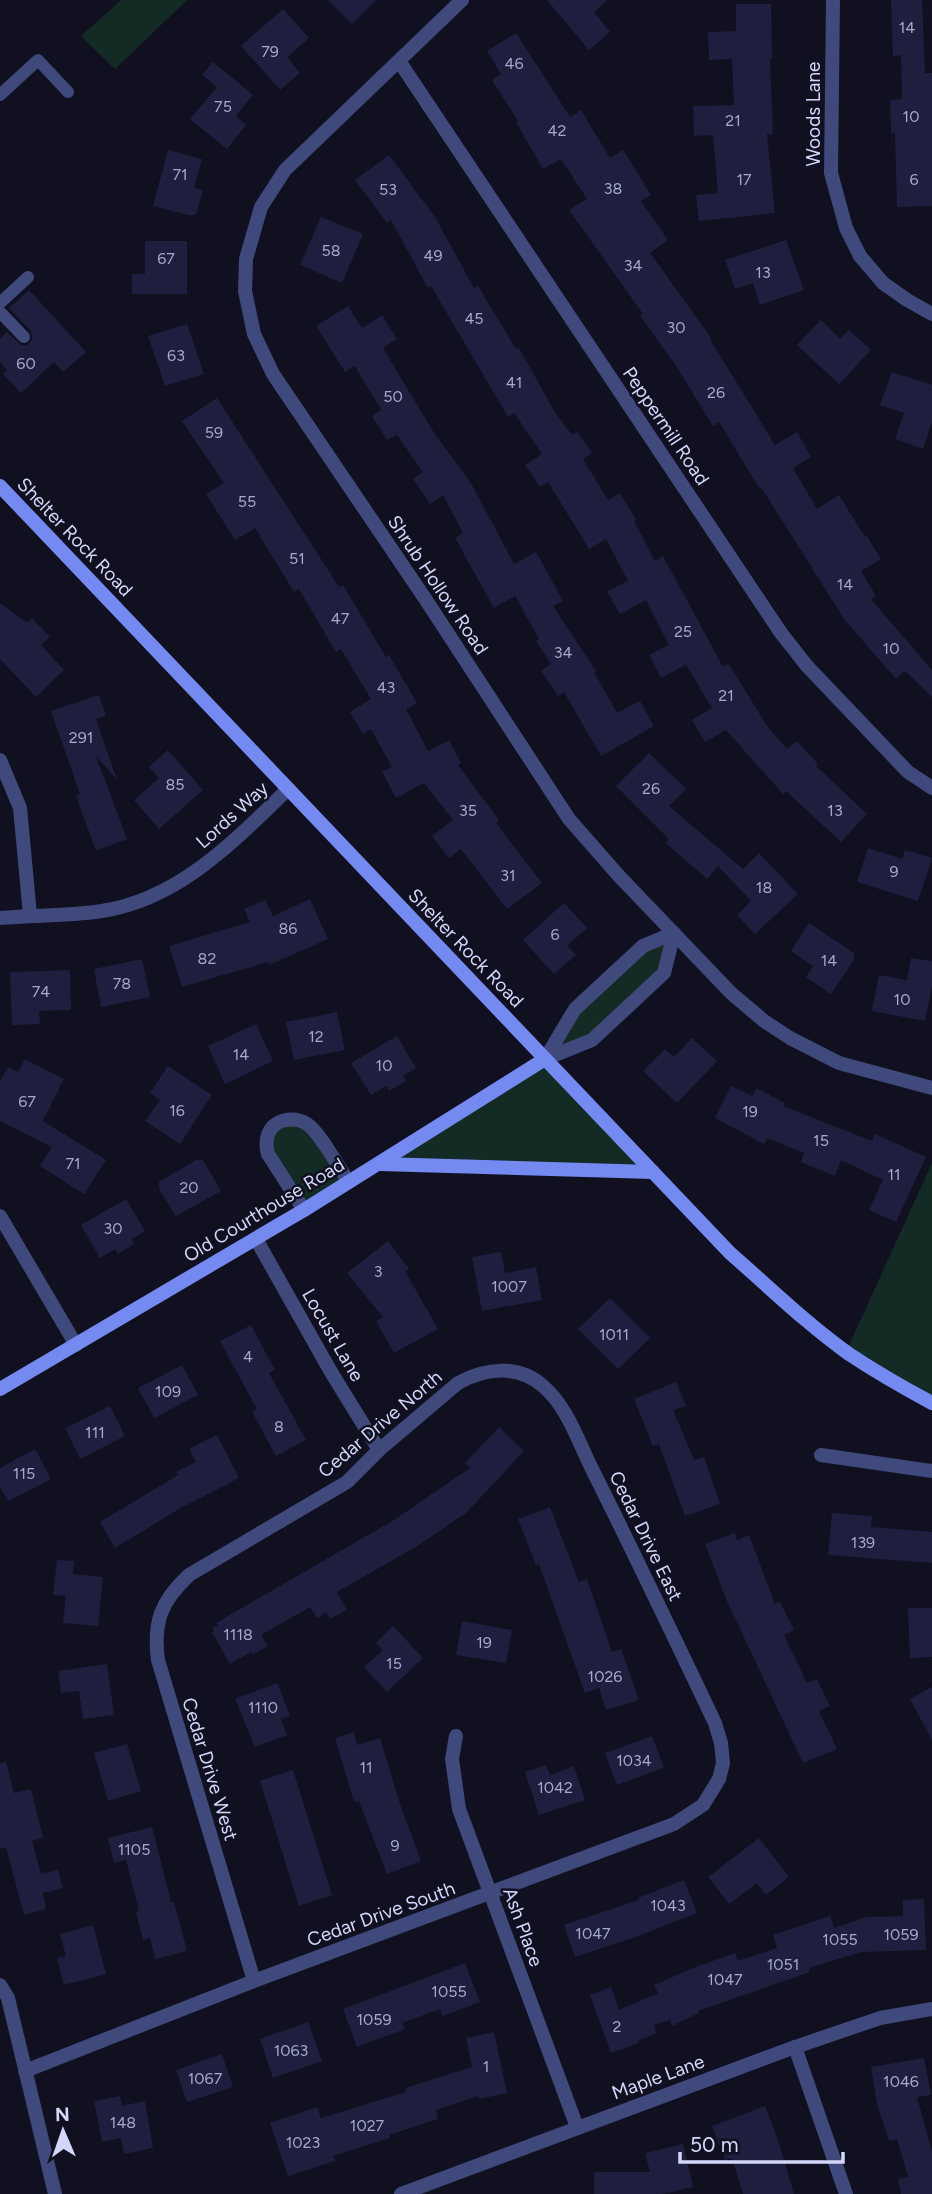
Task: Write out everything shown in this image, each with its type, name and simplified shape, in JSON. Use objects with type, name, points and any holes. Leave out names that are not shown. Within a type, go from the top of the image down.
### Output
[{"type":"main road","name":"Shelter Rock Road","points":[[0,486],[730,1253],[783,1301],[846,1352],[932,1404]]},
{"type":"main road","name":"Old Courthouse Road","points":[[0,1389],[304,1210],[545,1059]]},
{"type":"main road","points":[[379,1164],[653,1172]]},
{"type":"street","name":"Shrub Hollow Road","points":[[463,0],[285,170],[261,207],[246,259],[244,291],[254,334],[273,374],[569,818],[619,876],[731,993],[764,1021],[790,1038],[839,1063],[932,1088]]},
{"type":"street","name":"Woods Lane","points":[[833,0],[831,173],[846,228],[860,256],[883,283],[932,314]]},
{"type":"street","name":"Peppermill Road","points":[[399,61],[781,633],[807,666],[908,772],[932,788]]},
{"type":"street","points":[[0,760],[20,808],[30,915]]},
{"type":"street","name":"Lords Way","points":[[0,918],[103,911],[134,903],[170,888],[217,857],[288,789]]},
{"type":"street","points":[[545,1059],[592,1040],[664,973],[674,933]]},
{"type":"street","points":[[545,1059],[575,1009],[643,946],[674,933]]},
{"type":"street","points":[[304,1210],[268,1154],[268,1136],[277,1124],[293,1119],[307,1124],[349,1182]]},
{"type":"street","points":[[0,1216],[76,1345]]},
{"type":"street","name":"Locust Lane","points":[[256,1239],[331,1372],[379,1450]]},
{"type":"street","name":"Cedar Drive North","points":[[189,1575],[347,1482],[379,1450],[458,1383],[488,1370]]},
{"type":"street","name":"Cedar Drive East","points":[[488,1370],[522,1373],[542,1384],[558,1402],[715,1723],[723,1763]]},
{"type":"street","points":[[821,1455],[932,1471]]},
{"type":"street","name":"Cedar Drive West","points":[[189,1575],[165,1602],[155,1641],[158,1660],[254,1981]]},
{"type":"street","name":"Ash Place","points":[[456,1736],[452,1759],[459,1809],[577,2127]]},
{"type":"street","name":"Cedar Drive South","points":[[25,2071],[254,1981],[674,1824],[703,1805],[719,1779],[723,1763]]},
{"type":"street","points":[[0,1985],[8,1998],[55,2194]]},
{"type":"street","name":"Maple Lane","points":[[401,2194],[795,2047],[880,2018],[932,2009]]},
{"type":"street","points":[[795,2047],[846,2194]]},
{"type":"lane","points":[[0,95],[38,60],[68,92]]},
{"type":"lane","points":[[0,303],[28,277]]},
{"type":"lane","points":[[0,312],[24,337]]},
{"type":"green space","points":[[121,0],[187,0],[115,69],[81,36]]},
{"type":"green space","points":[[674,933],[664,973],[592,1040],[546,1059],[653,1172],[379,1164],[545,1059],[575,1009],[643,946]]},
{"type":"green space","points":[[301,1121],[349,1182],[304,1210],[268,1154],[277,1124]]},
{"type":"green space","points":[[932,1163],[932,1403],[846,1352]]},
{"type":"building","points":[[328,0],[376,0],[352,24]]},
{"type":"building","points":[[547,0],[608,0],[594,12],[610,32],[589,50]]},
{"type":"building","points":[[891,0],[922,0],[925,73],[932,73],[932,206],[897,207],[895,133],[891,133],[890,100],[902,99],[901,55],[893,56]]},
{"type":"building","points":[[736,4],[771,4],[773,134],[767,134],[775,213],[699,221],[696,195],[718,193],[713,135],[694,136],[693,106],[734,105],[732,59],[709,60],[708,32],[736,31]]},
{"type":"building","points":[[283,9],[309,38],[287,57],[300,73],[280,90],[241,46]]},
{"type":"building","points":[[516,33],[570,117],[581,110],[610,158],[623,150],[651,195],[641,201],[668,240],[650,253],[711,338],[775,445],[797,432],[811,457],[793,468],[817,509],[839,495],[865,537],[867,536],[881,559],[861,571],[876,596],[871,599],[932,670],[932,697],[905,671],[896,679],[844,619],[719,422],[713,426],[676,366],[640,316],[643,314],[569,210],[587,199],[561,159],[543,169],[516,122],[518,121],[492,80],[501,74],[487,51]]},
{"type":"building","points":[[213,62],[253,95],[236,116],[246,125],[227,149],[190,119],[217,87],[202,75]]},
{"type":"building","points":[[168,150],[202,159],[194,188],[203,190],[196,215],[153,206]]},
{"type":"building","points":[[389,155],[435,217],[474,288],[478,286],[516,349],[519,348],[555,412],[572,435],[577,432],[592,453],[583,459],[608,500],[620,493],[655,561],[663,556],[723,667],[729,664],[767,726],[787,749],[797,741],[818,764],[816,766],[867,814],[841,842],[786,791],[783,794],[726,730],[705,742],[692,720],[712,708],[686,665],[661,678],[649,655],[669,645],[646,600],[620,614],[607,591],[628,581],[606,539],[589,549],[548,482],[540,487],[525,465],[542,454],[514,413],[508,417],[431,286],[428,288],[391,220],[387,223],[355,180]]},
{"type":"building","points":[[321,217],[363,234],[342,283],[300,265]]},
{"type":"building","points":[[786,240],[804,290],[760,305],[753,283],[735,289],[725,260]]},
{"type":"building","points":[[145,241],[187,241],[187,294],[132,294],[132,274],[145,274]]},
{"type":"building","points":[[29,290],[86,352],[63,372],[54,362],[21,393],[3,374],[7,370],[0,362],[0,339],[7,332],[21,345],[27,345],[32,340],[31,331],[9,308]]},
{"type":"building","points":[[348,306],[362,328],[382,315],[397,339],[383,348],[433,431],[472,485],[514,564],[536,552],[563,601],[553,606],[596,671],[594,672],[617,713],[640,701],[654,726],[601,756],[564,692],[558,696],[541,671],[551,664],[536,641],[539,639],[515,596],[494,608],[455,538],[463,533],[443,495],[430,504],[413,479],[423,472],[397,435],[387,440],[372,416],[381,410],[355,366],[345,372],[316,326]]},
{"type":"building","points":[[821,320],[840,339],[849,330],[871,350],[839,384],[797,345]]},
{"type":"building","points":[[187,324],[204,374],[165,386],[148,336]]},
{"type":"building","points":[[892,372],[932,385],[932,422],[923,449],[895,439],[904,413],[880,405]]},
{"type":"building","points":[[217,398],[339,587],[343,585],[386,657],[389,655],[417,703],[406,709],[428,751],[449,740],[461,763],[458,765],[499,820],[496,823],[542,883],[507,909],[461,849],[449,858],[432,836],[453,820],[424,783],[396,798],[382,772],[392,767],[371,729],[363,734],[350,712],[371,699],[341,649],[336,652],[299,589],[294,592],[255,528],[235,540],[206,494],[224,483],[182,421]]},
{"type":"building","points":[[0,603],[27,623],[32,618],[50,637],[41,645],[64,670],[36,697],[0,659]]},
{"type":"building","points":[[99,695],[106,716],[96,719],[117,780],[96,756],[127,839],[96,851],[76,796],[80,794],[51,711]]},
{"type":"building","points":[[168,750],[203,790],[159,829],[134,800],[159,778],[149,767]]},
{"type":"building","points":[[649,753],[686,789],[669,806],[743,869],[759,853],[798,894],[755,934],[737,915],[751,901],[718,866],[707,879],[666,843],[669,839],[616,786]]},
{"type":"building","points":[[868,848],[902,859],[905,850],[932,858],[918,901],[857,882]]},
{"type":"building","points":[[310,899],[328,939],[269,965],[268,962],[182,987],[169,946],[250,922],[244,909],[265,900],[273,916]]},
{"type":"building","points":[[564,903],[587,928],[567,946],[576,955],[554,974],[523,940]]},
{"type":"building","points":[[809,923],[854,953],[854,960],[831,994],[806,977],[813,966],[791,951]]},
{"type":"building","points":[[911,958],[932,961],[932,986],[925,1021],[872,1011],[879,975],[907,980]]},
{"type":"building","points":[[142,959],[150,997],[101,1007],[94,969]]},
{"type":"building","points":[[70,970],[71,1010],[39,1011],[40,1024],[12,1025],[10,972]]},
{"type":"building","points":[[337,1012],[345,1050],[294,1060],[286,1022]]},
{"type":"building","points":[[256,1024],[273,1061],[225,1084],[208,1046]]},
{"type":"building","points":[[397,1036],[416,1068],[403,1076],[406,1081],[389,1091],[386,1086],[371,1095],[351,1063]]},
{"type":"building","points":[[692,1038],[717,1061],[677,1103],[643,1071],[665,1049],[674,1057]]},
{"type":"building","points":[[25,1059],[64,1079],[43,1121],[106,1160],[84,1194],[40,1166],[52,1147],[0,1121],[0,1082],[8,1067],[18,1072]]},
{"type":"building","points":[[168,1066],[212,1095],[180,1144],[145,1121],[160,1100],[150,1093]]},
{"type":"building","points":[[731,1086],[752,1096],[756,1088],[785,1103],[783,1106],[872,1141],[875,1134],[926,1157],[896,1222],[869,1210],[883,1180],[841,1160],[835,1176],[801,1162],[804,1153],[767,1138],[764,1144],[715,1118]]},
{"type":"building","points":[[196,1160],[203,1160],[221,1191],[176,1216],[159,1189],[159,1182]]},
{"type":"building","points":[[126,1199],[145,1231],[131,1239],[134,1244],[118,1254],[115,1249],[100,1258],[81,1225]]},
{"type":"building","points":[[388,1241],[409,1269],[405,1271],[438,1329],[394,1353],[376,1321],[383,1317],[347,1273]]},
{"type":"building","points":[[501,1252],[505,1273],[536,1267],[542,1300],[482,1311],[472,1257]]},
{"type":"building","points":[[610,1298],[650,1338],[618,1369],[578,1329]]},
{"type":"building","points":[[251,1325],[275,1370],[269,1373],[306,1440],[276,1456],[252,1412],[257,1409],[220,1341]]},
{"type":"building","points":[[182,1365],[198,1395],[154,1418],[138,1388]]},
{"type":"building","points":[[676,1382],[686,1406],[673,1410],[694,1460],[704,1457],[720,1504],[685,1516],[659,1444],[653,1446],[634,1399]]},
{"type":"building","points":[[110,1406],[125,1436],[80,1459],[65,1428]]},
{"type":"building","points":[[499,1427],[524,1451],[467,1512],[419,1545],[337,1592],[347,1610],[330,1619],[326,1612],[317,1618],[310,1607],[261,1635],[268,1646],[230,1664],[212,1632],[218,1625],[216,1623],[394,1520],[470,1468],[465,1463]]},
{"type":"building","points":[[217,1435],[239,1478],[179,1509],[115,1548],[100,1522],[178,1475],[176,1472],[196,1462],[189,1449]]},
{"type":"building","points":[[35,1449],[51,1479],[8,1501],[0,1487],[0,1468]]},
{"type":"building","points":[[550,1507],[579,1582],[587,1579],[612,1652],[621,1649],[639,1700],[606,1710],[599,1688],[585,1693],[539,1564],[536,1565],[518,1519]]},
{"type":"building","points":[[832,1513],[872,1516],[871,1527],[932,1532],[932,1563],[828,1555]]},
{"type":"building","points":[[735,1533],[737,1540],[749,1535],[775,1604],[780,1602],[794,1630],[784,1635],[807,1683],[817,1679],[830,1706],[819,1711],[837,1749],[803,1763],[726,1599],[705,1544]]},
{"type":"building","points":[[57,1560],[74,1561],[73,1574],[103,1577],[98,1626],[63,1623],[66,1596],[53,1595]]},
{"type":"building","points":[[908,1608],[932,1608],[932,1657],[910,1658]]},
{"type":"building","points":[[462,1621],[512,1630],[506,1663],[456,1655]]},
{"type":"building","points":[[393,1626],[423,1658],[387,1692],[364,1667],[383,1650],[376,1643]]},
{"type":"building","points":[[107,1664],[114,1715],[83,1719],[79,1691],[61,1693],[58,1671]]},
{"type":"building","points":[[277,1683],[290,1716],[281,1719],[287,1735],[255,1747],[235,1699]]},
{"type":"building","points":[[932,1687],[932,1740],[910,1699]]},
{"type":"building","points":[[354,1732],[357,1745],[380,1738],[421,1861],[387,1874],[359,1801],[354,1802],[335,1738]]},
{"type":"building","points":[[652,1736],[664,1768],[617,1785],[605,1753]]},
{"type":"building","points":[[127,1744],[141,1791],[108,1801],[94,1753]]},
{"type":"building","points":[[6,1762],[14,1793],[31,1789],[43,1838],[32,1841],[41,1874],[58,1870],[63,1888],[43,1893],[46,1909],[24,1915],[6,1847],[0,1849],[0,1763]]},
{"type":"building","points":[[546,1765],[550,1775],[574,1766],[585,1800],[539,1815],[525,1772]]},
{"type":"building","points":[[293,1770],[332,1895],[299,1906],[260,1781]]},
{"type":"building","points":[[152,1827],[187,1951],[155,1959],[150,1938],[143,1940],[136,1912],[139,1911],[126,1860],[114,1863],[108,1838]]},
{"type":"building","points":[[759,1838],[789,1877],[766,1895],[757,1883],[729,1904],[708,1877]]},
{"type":"building","points":[[684,1880],[697,1913],[575,1957],[564,1925],[639,1900],[638,1898]]},
{"type":"building","points":[[924,1899],[926,1950],[861,1952],[809,1968],[810,1972],[698,2011],[699,2013],[672,2026],[670,2020],[654,2025],[656,2033],[638,2041],[639,2043],[611,2053],[590,1995],[611,1987],[619,2010],[658,1993],[654,1985],[693,1968],[735,1953],[738,1961],[777,1948],[773,1935],[830,1916],[834,1928],[866,1917],[903,1916],[903,1900]]},
{"type":"building","points":[[93,1925],[106,1974],[64,1985],[57,1958],[66,1956],[60,1934]]},
{"type":"building","points":[[465,1963],[480,2002],[443,2016],[440,2009],[402,2023],[405,2029],[357,2047],[343,2009]]},
{"type":"building","points":[[308,2022],[322,2061],[273,2078],[260,2039]]},
{"type":"building","points":[[494,2032],[507,2093],[479,2099],[478,2096],[436,2110],[438,2119],[333,2156],[335,2161],[288,2176],[270,2123],[317,2107],[321,2118],[406,2092],[405,2088],[472,2067],[466,2038]]},
{"type":"building","points":[[222,2054],[233,2087],[187,2102],[176,2070]]},
{"type":"building","points":[[924,2058],[931,2095],[917,2097],[932,2152],[932,2194],[901,2194],[898,2179],[908,2177],[897,2139],[889,2141],[877,2104],[871,2067]]},
{"type":"building","points":[[120,2096],[122,2106],[145,2101],[153,2148],[124,2154],[121,2138],[102,2142],[94,2101]]},
{"type":"building","points":[[765,2106],[794,2194],[743,2194],[732,2158],[725,2160],[712,2126]]},
{"type":"building","points":[[683,2144],[693,2187],[662,2194],[594,2194],[594,2172],[650,2172],[645,2153]]}]
